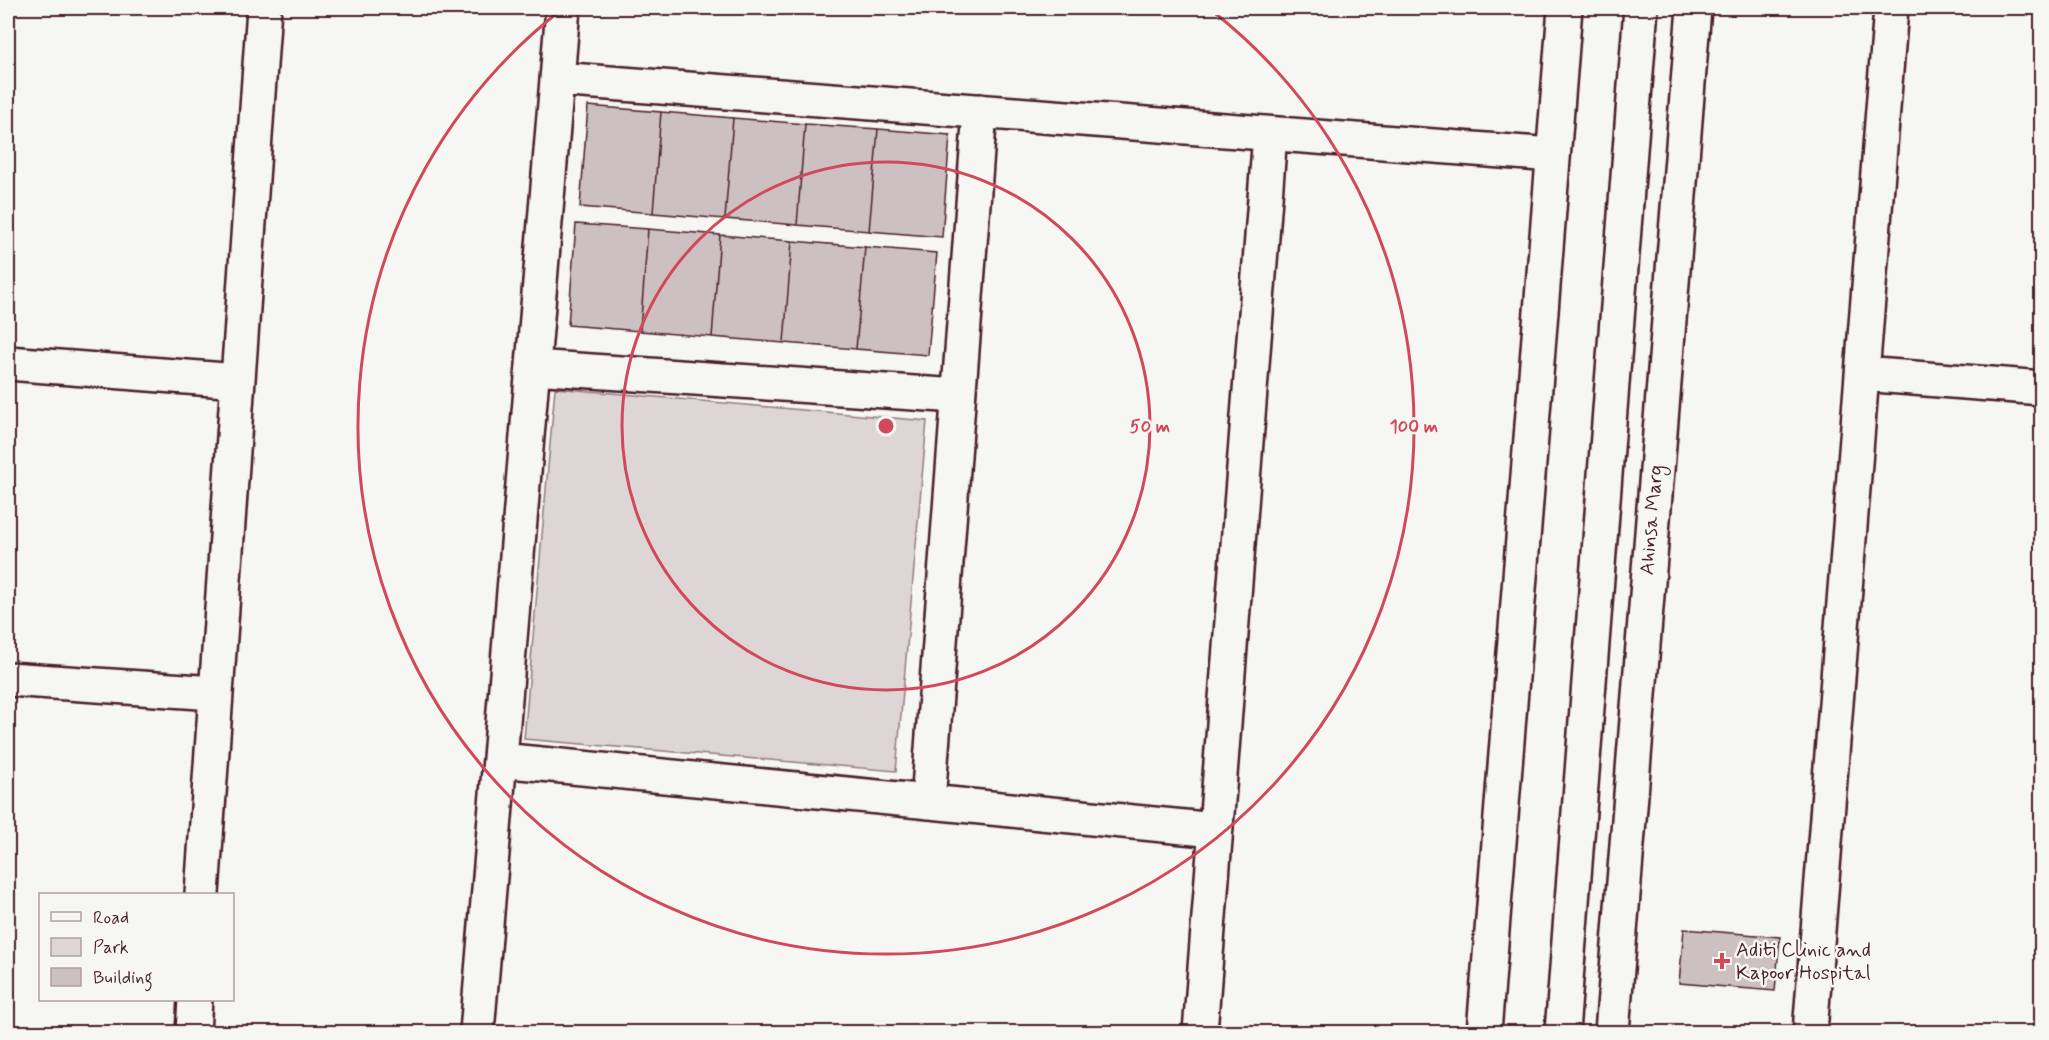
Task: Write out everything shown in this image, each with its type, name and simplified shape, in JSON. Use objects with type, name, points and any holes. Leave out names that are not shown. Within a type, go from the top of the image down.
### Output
[{"type":"street","points":[[202,893],[264,8]]},
{"type":"street","points":[[477,1032],[563,8]]},
{"type":"street","points":[[1484,1032],[1564,8]]},
{"type":"street","points":[[1562,1032],[1641,8]]},
{"type":"street","name":"Ahinsa Marg","points":[[1612,1032],[1694,8]]},
{"type":"street","points":[[1810,1032],[1891,8]]},
{"type":"street","points":[[557,79],[1553,155]]},
{"type":"street","points":[[928,802],[980,111]]},
{"type":"street","points":[[1200,1032],[1270,134]]},
{"type":"street","points":[[8,363],[238,381]]},
{"type":"street","points":[[533,367],[958,396]]},
{"type":"street","points":[[1862,374],[2042,388]]},
{"type":"street","points":[[8,679],[215,693]]},
{"type":"street","points":[[500,760],[1215,830]]},
{"type":"green space","points":[[555,388],[927,421],[896,771],[524,739]]},
{"type":"building","points":[[588,106],[661,112],[653,213],[580,207]]},
{"type":"building","points":[[661,112],[733,118],[725,219],[653,213]]},
{"type":"building","points":[[733,118],[805,124],[797,225],[725,219]]},
{"type":"building","points":[[805,124],[878,129],[869,231],[797,225]]},
{"type":"building","points":[[878,129],[950,135],[942,237],[869,231]]},
{"type":"building","points":[[576,224],[648,229],[640,331],[568,325]]},
{"type":"building","points":[[648,229],[720,235],[712,337],[640,331]]},
{"type":"building","points":[[720,235],[792,241],[784,343],[712,337]]},
{"type":"building","points":[[792,241],[865,247],[856,349],[784,343]]},
{"type":"building","points":[[865,247],[937,253],[928,355],[856,349]]},
{"type":"building","points":[[1684,929],[1780,937],[1775,991],[1679,983]]},
{"type":"place","name":"Aditi Clinic and Kapoor Hospital","points":[[1722,961]]}]
